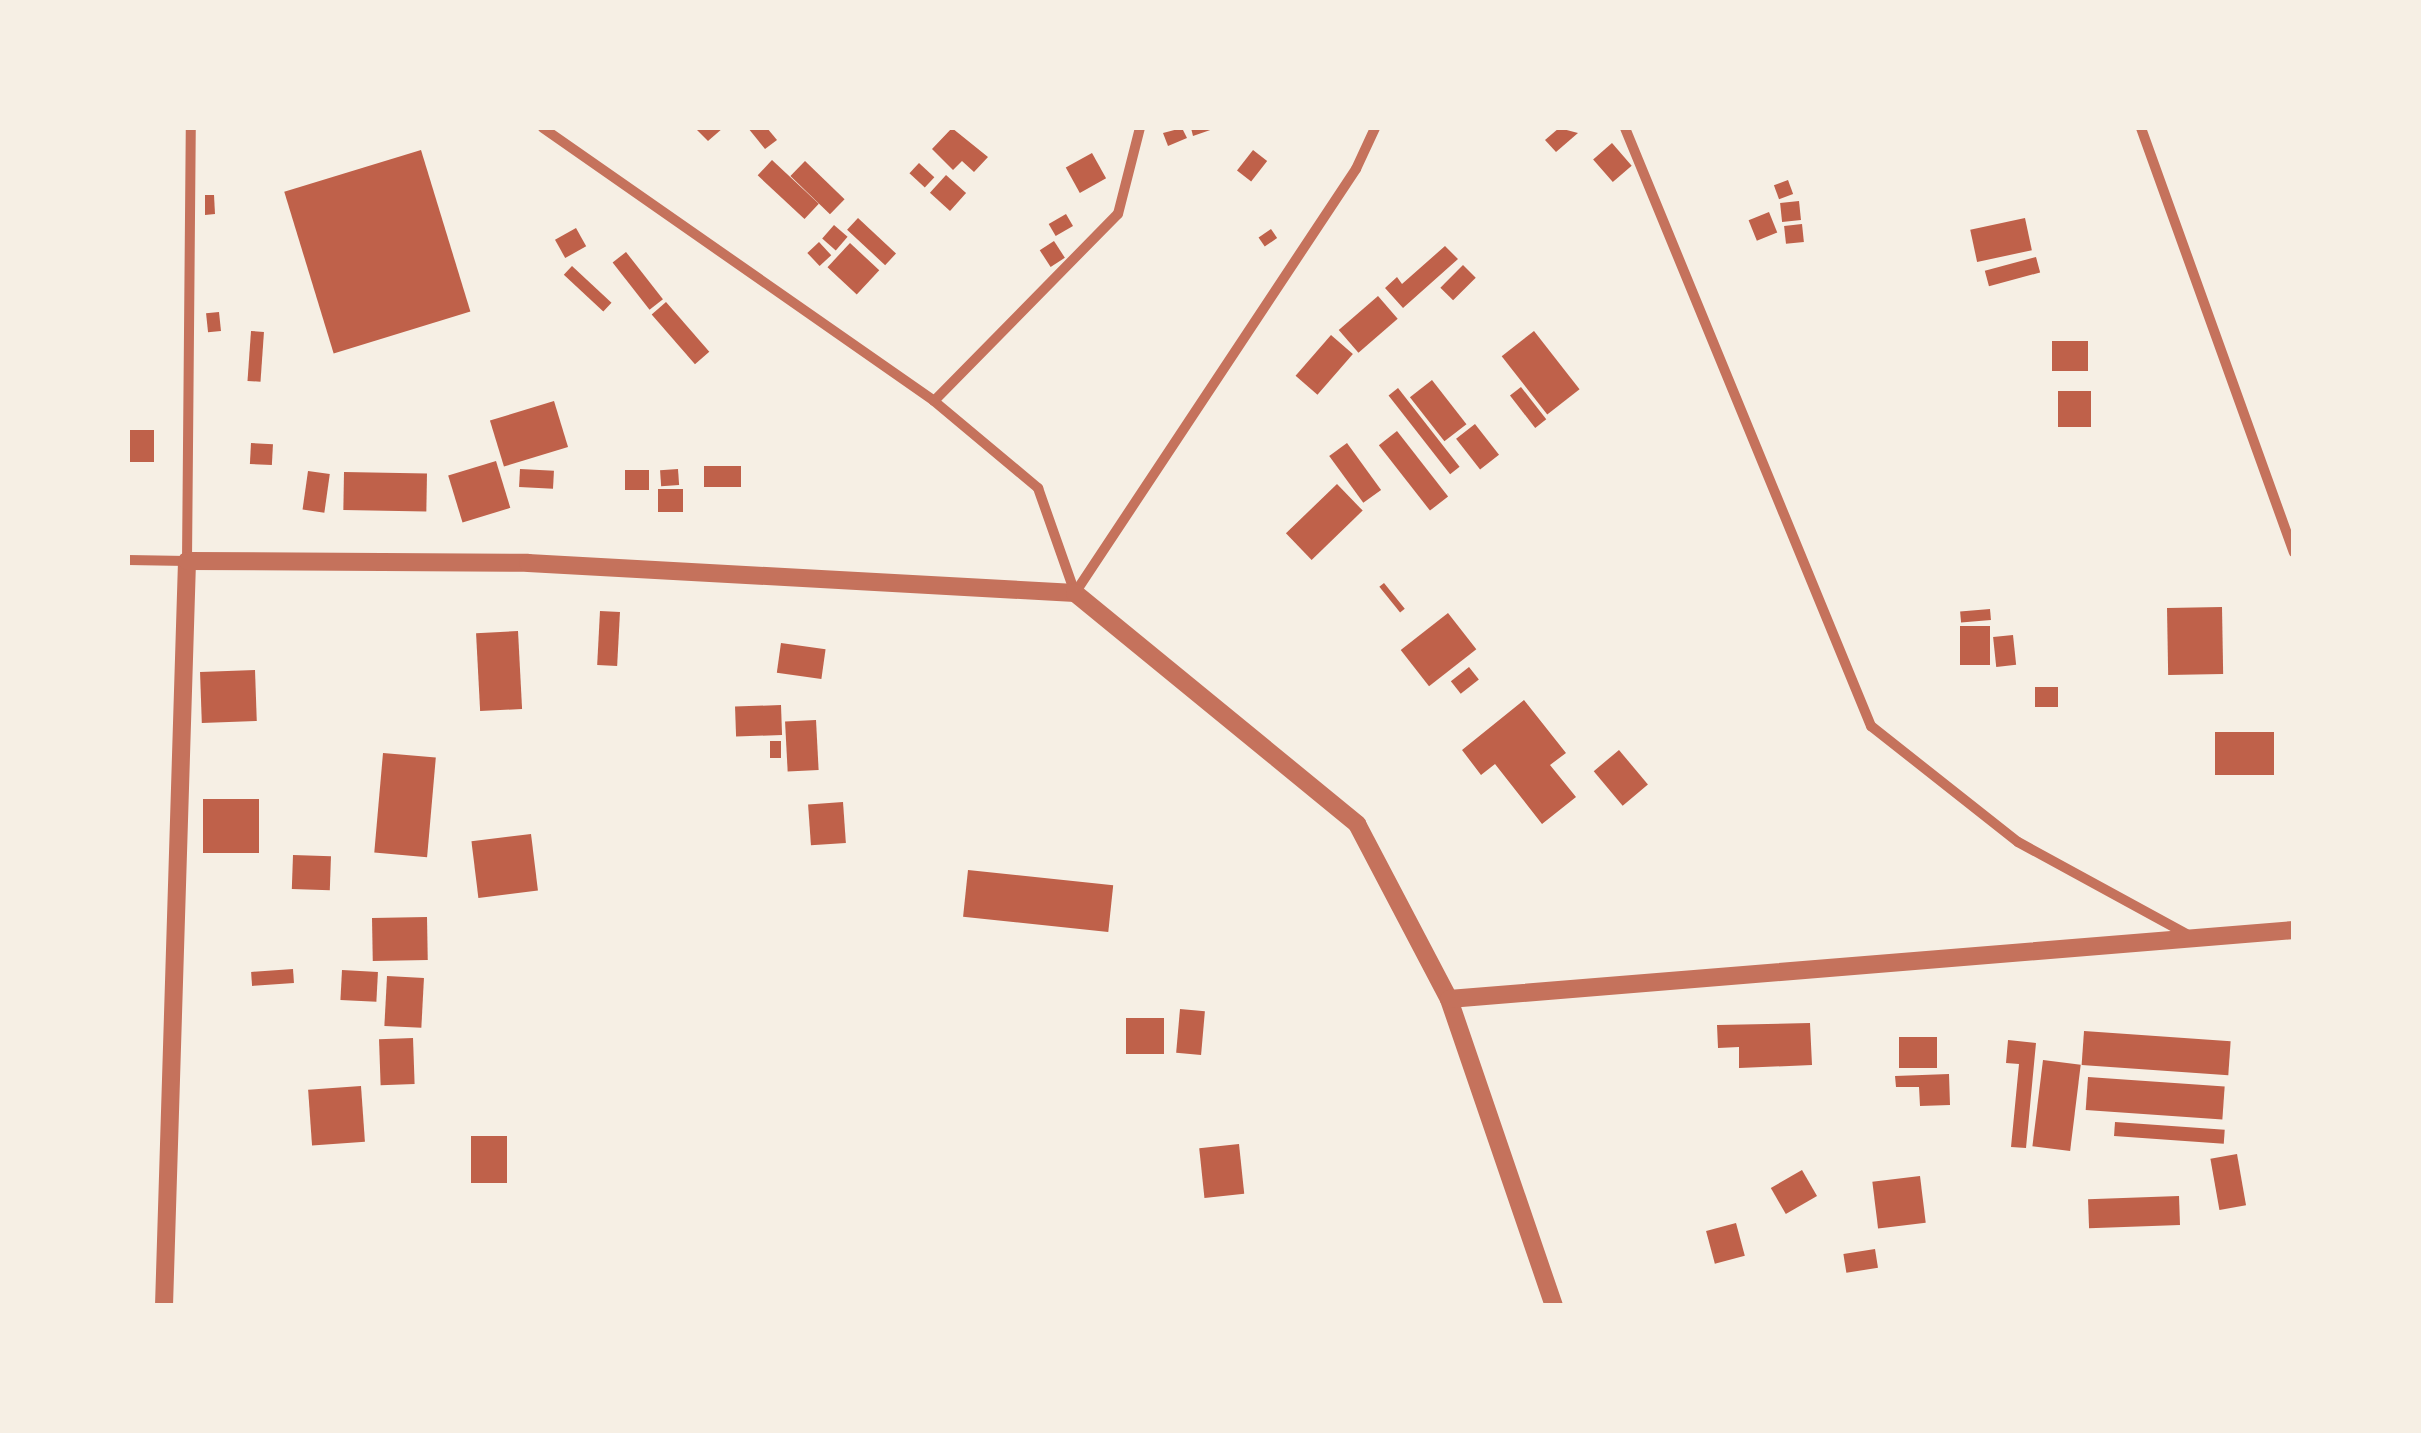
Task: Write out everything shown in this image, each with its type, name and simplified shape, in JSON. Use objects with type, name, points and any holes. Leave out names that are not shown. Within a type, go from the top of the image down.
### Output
[{"type":"street","points":[[164,1306],[188,561],[191,128]]},
{"type":"street","points":[[543,128],[934,402],[1038,488],[1074,592],[1357,824],[1449,999],[1554,1306]]},
{"type":"street","points":[[934,402],[1118,214],[1140,128]]},
{"type":"street","points":[[1074,592],[1356,168],[1375,128]]},
{"type":"street","points":[[1625,128],[1871,726],[2018,842],[2193,938]]},
{"type":"street","points":[[2141,128],[2294,552]]},
{"type":"street","points":[[128,560],[528,563],[1074,592]]},
{"type":"street","points":[[1449,999],[2293,929]]},
{"type":"building","points":[[695,128],[723,128],[708,141]]},
{"type":"building","points":[[748,128],[767,128],[777,140],[765,149]]},
{"type":"building","points":[[952,128],[988,157],[974,172],[962,161],[953,170],[932,149]]},
{"type":"building","points":[[1182,128],[1187,138],[1168,146],[1163,133]]},
{"type":"building","points":[[1191,128],[1216,128],[1193,136]]},
{"type":"building","points":[[1559,128],[1578,133],[1556,152],[1545,140]]},
{"type":"building","points":[[1612,143],[1632,166],[1613,182],[1593,159]]},
{"type":"building","points":[[421,150],[470,312],[334,353],[284,192]]},
{"type":"building","points":[[1253,150],[1267,161],[1251,182],[1237,170]]},
{"type":"building","points":[[1092,153],[1106,178],[1080,193],[1066,168]]},
{"type":"building","points":[[772,160],[819,204],[804,219],[758,175]]},
{"type":"building","points":[[805,161],[845,199],[830,214],[790,176]]},
{"type":"building","points":[[919,163],[934,177],[925,188],[909,173]]},
{"type":"building","points":[[946,175],[966,193],[950,211],[930,193]]},
{"type":"building","points":[[1788,180],[1793,194],[1779,199],[1774,185]]},
{"type":"building","points":[[205,195],[214,195],[215,214],[205,215]]},
{"type":"building","points":[[1799,201],[1801,220],[1782,222],[1780,203]]},
{"type":"building","points":[[1769,212],[1777,232],[1757,241],[1749,220]]},
{"type":"building","points":[[1066,214],[1073,226],[1056,236],[1049,224]]},
{"type":"building","points":[[858,218],[896,253],[885,265],[847,230]]},
{"type":"building","points":[[2025,218],[2032,250],[1977,262],[1970,230]]},
{"type":"building","points":[[1802,224],[1804,242],[1786,244],[1784,226]]},
{"type":"building","points":[[834,225],[848,237],[836,250],[822,239]]},
{"type":"building","points":[[576,228],[586,246],[565,258],[555,240]]},
{"type":"building","points":[[1271,229],[1277,238],[1265,247],[1259,237]]},
{"type":"building","points":[[1054,241],[1065,258],[1051,267],[1040,250]]},
{"type":"building","points":[[819,242],[831,255],[820,266],[807,253]]},
{"type":"building","points":[[850,243],[879,270],[857,294],[827,267]]},
{"type":"building","points":[[1445,246],[1458,259],[1403,308],[1385,288],[1397,277],[1402,284]]},
{"type":"building","points":[[626,252],[663,299],[650,310],[613,262]]},
{"type":"building","points":[[2036,257],[2040,272],[1989,286],[1985,271]]},
{"type":"building","points":[[1463,265],[1476,278],[1453,300],[1440,288]]},
{"type":"building","points":[[572,266],[611,303],[603,312],[564,275]]},
{"type":"building","points":[[1378,296],[1398,319],[1358,353],[1339,330]]},
{"type":"building","points":[[666,302],[709,352],[695,364],[652,314]]},
{"type":"building","points":[[219,312],[221,331],[208,332],[206,313]]},
{"type":"building","points":[[251,331],[264,332],[260,382],[248,381]]},
{"type":"building","points":[[1534,331],[1580,389],[1547,415],[1502,356]]},
{"type":"building","points":[[1331,335],[1353,354],[1317,395],[1296,376]]},
{"type":"building","points":[[2052,341],[2088,341],[2088,371],[2052,371]]},
{"type":"building","points":[[1432,380],[1466,424],[1444,441],[1410,397]]},
{"type":"building","points":[[1521,387],[1546,419],[1535,428],[1510,396]]},
{"type":"building","points":[[1398,388],[1460,467],[1450,474],[1389,395]]},
{"type":"building","points":[[2058,391],[2091,391],[2091,427],[2058,427]]},
{"type":"building","points":[[554,401],[568,447],[504,466],[490,421]]},
{"type":"building","points":[[1475,424],[1499,455],[1480,470],[1456,439]]},
{"type":"building","points":[[128,430],[154,430],[154,462],[128,462]]},
{"type":"building","points":[[1397,431],[1448,496],[1430,511],[1379,445]]},
{"type":"building","points":[[251,443],[273,444],[272,465],[250,464]]},
{"type":"building","points":[[1347,443],[1381,490],[1363,503],[1329,456]]},
{"type":"building","points":[[496,461],[510,508],[463,522],[448,476]]},
{"type":"building","points":[[704,466],[741,466],[741,487],[704,487]]},
{"type":"building","points":[[520,469],[554,471],[553,489],[519,487]]},
{"type":"building","points":[[678,469],[679,485],[661,486],[660,470]]},
{"type":"building","points":[[625,470],[649,470],[649,490],[625,490]]},
{"type":"building","points":[[308,471],[330,474],[324,513],[303,510]]},
{"type":"building","points":[[344,472],[427,473],[426,511],[343,510]]},
{"type":"building","points":[[1337,484],[1363,511],[1312,560],[1286,533]]},
{"type":"building","points":[[658,489],[683,489],[683,512],[658,512]]},
{"type":"building","points":[[1384,583],[1405,609],[1400,612],[1379,587]]},
{"type":"building","points":[[2222,607],[2223,674],[2168,675],[2167,608]]},
{"type":"building","points":[[1990,609],[1991,620],[1961,623],[1960,612]]},
{"type":"building","points":[[600,611],[620,612],[617,666],[597,665]]},
{"type":"building","points":[[1448,613],[1476,649],[1429,686],[1401,650]]},
{"type":"building","points":[[1960,626],[1990,626],[1990,665],[1960,665]]},
{"type":"building","points":[[518,631],[522,709],[480,711],[476,633]]},
{"type":"building","points":[[2013,635],[2016,665],[1996,667],[1993,637]]},
{"type":"building","points":[[781,643],[826,649],[821,679],[777,673]]},
{"type":"building","points":[[1469,667],[1479,680],[1461,694],[1451,681]]},
{"type":"building","points":[[255,670],[257,721],[202,723],[200,672]]},
{"type":"building","points":[[2035,687],[2058,687],[2058,707],[2035,707]]},
{"type":"building","points":[[1524,700],[1566,753],[1550,765],[1576,797],[1542,824],[1495,764],[1481,775],[1462,750]]},
{"type":"building","points":[[781,705],[782,735],[736,737],[735,707]]},
{"type":"building","points":[[816,720],[819,770],[788,772],[785,722]]},
{"type":"building","points":[[2215,732],[2274,732],[2274,775],[2215,775]]},
{"type":"building","points":[[770,741],[781,741],[781,758],[770,758]]},
{"type":"building","points":[[1619,750],[1648,784],[1623,806],[1594,771]]},
{"type":"building","points":[[383,753],[436,758],[427,857],[374,853]]},
{"type":"building","points":[[203,799],[259,799],[259,853],[203,853]]},
{"type":"building","points":[[843,802],[846,843],[811,845],[808,804]]},
{"type":"building","points":[[531,834],[538,891],[478,898],[471,841]]},
{"type":"building","points":[[293,855],[331,856],[330,890],[292,889]]},
{"type":"building","points":[[968,870],[1113,885],[1108,932],[963,917]]},
{"type":"building","points":[[427,917],[428,960],[373,961],[372,918]]},
{"type":"building","points":[[293,969],[294,983],[252,986],[251,972]]},
{"type":"building","points":[[342,970],[378,972],[376,1002],[340,1000]]},
{"type":"building","points":[[387,976],[424,978],[421,1028],[384,1026]]},
{"type":"building","points":[[1180,1009],[1205,1011],[1201,1055],[1176,1053]]},
{"type":"building","points":[[1126,1018],[1164,1018],[1164,1054],[1126,1054]]},
{"type":"building","points":[[1810,1023],[1812,1065],[1739,1068],[1739,1047],[1718,1048],[1717,1025]]},
{"type":"building","points":[[2084,1031],[2231,1041],[2228,1075],[2082,1065]]},
{"type":"building","points":[[1899,1037],[1937,1037],[1937,1068],[1899,1068]]},
{"type":"building","points":[[413,1038],[415,1084],[381,1085],[379,1039]]},
{"type":"building","points":[[2008,1040],[2036,1043],[2026,1148],[2011,1147],[2019,1064],[2006,1063]]},
{"type":"building","points":[[2043,1060],[2081,1065],[2070,1151],[2032,1146]]},
{"type":"building","points":[[1949,1074],[1950,1105],[1920,1106],[1919,1087],[1896,1087],[1895,1076]]},
{"type":"building","points":[[2088,1077],[2225,1087],[2222,1119],[2086,1110]]},
{"type":"building","points":[[361,1086],[365,1142],[312,1146],[308,1090]]},
{"type":"building","points":[[2115,1122],[2225,1130],[2224,1144],[2114,1136]]},
{"type":"building","points":[[471,1136],[507,1136],[507,1183],[471,1183]]},
{"type":"building","points":[[1239,1144],[1244,1194],[1204,1198],[1199,1148]]},
{"type":"building","points":[[2237,1154],[2246,1205],[2219,1210],[2210,1159]]},
{"type":"building","points":[[1802,1170],[1817,1196],[1786,1214],[1771,1188]]},
{"type":"building","points":[[1920,1176],[1926,1223],[1878,1228],[1872,1182]]},
{"type":"building","points":[[2179,1196],[2180,1225],[2089,1228],[2088,1199]]},
{"type":"building","points":[[1736,1223],[1745,1256],[1715,1264],[1706,1231]]},
{"type":"building","points":[[1875,1249],[1878,1268],[1846,1273],[1843,1254]]}]
